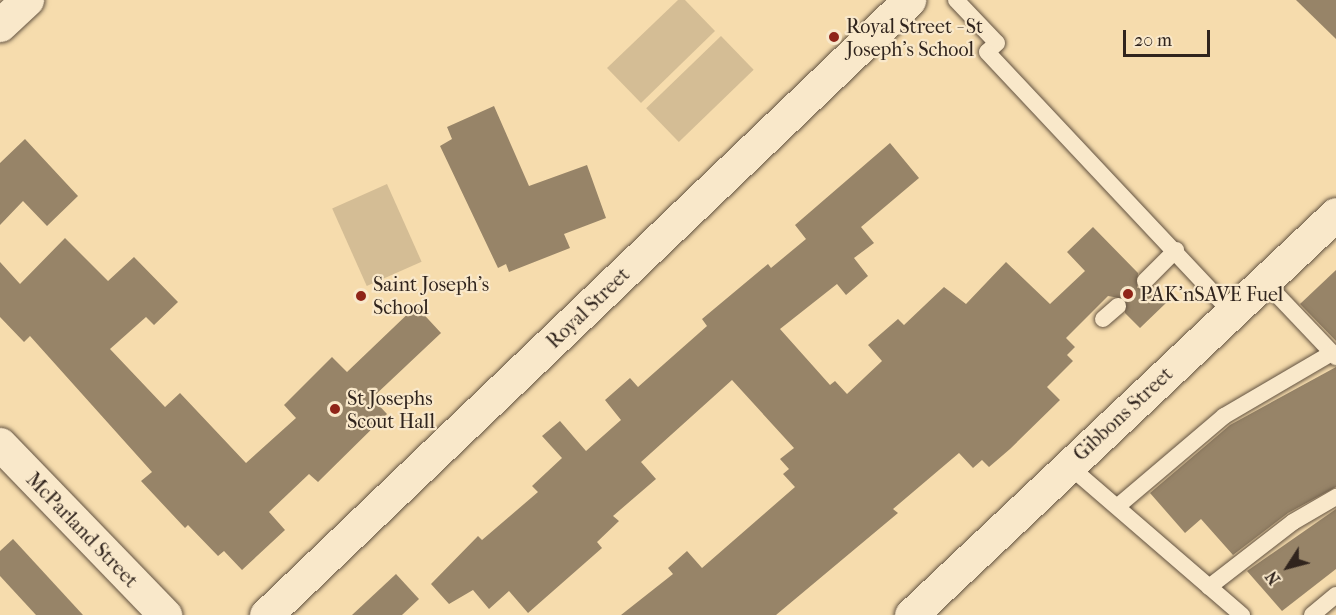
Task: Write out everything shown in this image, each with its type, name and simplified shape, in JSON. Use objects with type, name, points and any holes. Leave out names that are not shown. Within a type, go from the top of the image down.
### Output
[{"type":"street","points":[[0,25],[27,0]]},
{"type":"street","name":"Royal Street","points":[[266,615],[909,0]]},
{"type":"street","name":"Gibbons Street","points":[[911,615],[1264,281],[1334,219]]},
{"type":"street","name":"McParland Street","points":[[0,444],[165,615]]},
{"type":"lane","points":[[956,0],[997,44],[987,52],[1176,250],[1231,312]]},
{"type":"lane","points":[[1146,281],[1176,250]]},
{"type":"lane","points":[[1118,506],[1224,416],[1334,355],[1264,281]]},
{"type":"lane","points":[[1103,319],[1118,306]]},
{"type":"lane","points":[[1068,465],[1242,615]]},
{"type":"lane","points":[[1209,587],[1293,522],[1336,497]]},
{"type":"lane","points":[[1312,615],[1336,596]]},
{"type":"shaded area","points":[[678,0],[685,0],[715,31],[641,103],[607,68]]},
{"type":"shaded area","points":[[721,36],[754,70],[679,142],[646,108]]},
{"type":"shaded area","points":[[387,184],[422,262],[367,286],[332,208]]},
{"type":"building","points":[[1296,0],[1336,0],[1336,39]]},
{"type":"building","points":[[494,106],[529,186],[587,165],[606,218],[564,234],[570,248],[509,272],[506,264],[498,268],[440,146],[452,139],[447,127]]},
{"type":"building","points":[[25,139],[78,196],[47,226],[23,201],[0,225],[0,163]]},
{"type":"building","points":[[890,143],[919,178],[861,227],[874,243],[854,258],[868,276],[846,295],[837,284],[780,329],[830,385],[835,381],[847,394],[882,361],[868,345],[898,319],[904,325],[944,287],[966,304],[1006,262],[1050,304],[1085,271],[1067,252],[1093,227],[1138,273],[1137,288],[1152,289],[1166,303],[1140,328],[1125,313],[1125,299],[1108,296],[1066,338],[1075,347],[1067,355],[1073,361],[1047,387],[1060,400],[1010,449],[989,467],[982,460],[973,468],[959,453],[893,509],[898,513],[776,615],[621,615],[673,574],[668,568],[687,551],[702,568],[795,487],[783,474],[789,469],[780,459],[794,448],[732,380],[641,462],[656,479],[613,516],[619,521],[597,542],[602,548],[528,613],[509,591],[489,609],[473,590],[449,604],[431,584],[478,536],[482,540],[538,492],[532,486],[562,458],[542,436],[560,421],[586,451],[621,420],[605,400],[630,378],[638,387],[707,326],[702,319],[768,264],[771,268],[806,239],[795,225]]},
{"type":"building","points":[[65,238],[108,281],[134,257],[178,302],[154,325],[146,317],[110,349],[165,407],[180,393],[246,463],[296,418],[284,405],[332,357],[347,372],[416,306],[441,333],[372,398],[387,414],[318,482],[309,474],[269,512],[285,530],[242,570],[224,551],[218,556],[188,525],[185,528],[141,481],[152,472],[30,336],[24,342],[0,317],[0,262],[20,284]]},
{"type":"building","points":[[1336,270],[1336,341],[1300,304]]},
{"type":"building","points":[[1336,367],[1336,487],[1288,513],[1233,555],[1201,519],[1185,533],[1150,493],[1230,425]]},
{"type":"building","points":[[1336,509],[1336,569],[1282,611],[1247,571]]},
{"type":"building","points":[[13,539],[83,615],[36,615],[0,576],[0,551]]},
{"type":"building","points":[[396,574],[419,599],[402,615],[352,615]]},
{"type":"place","name":"Royal Street - St Joseph's School","points":[[834,37]]},
{"type":"place","name":"PAK'nSAVE Fuel","points":[[1128,294]]},
{"type":"place","name":"Saint Joseph's School","points":[[361,296]]},
{"type":"place","name":"St Josephs Scout Hall","points":[[335,409]]}]
